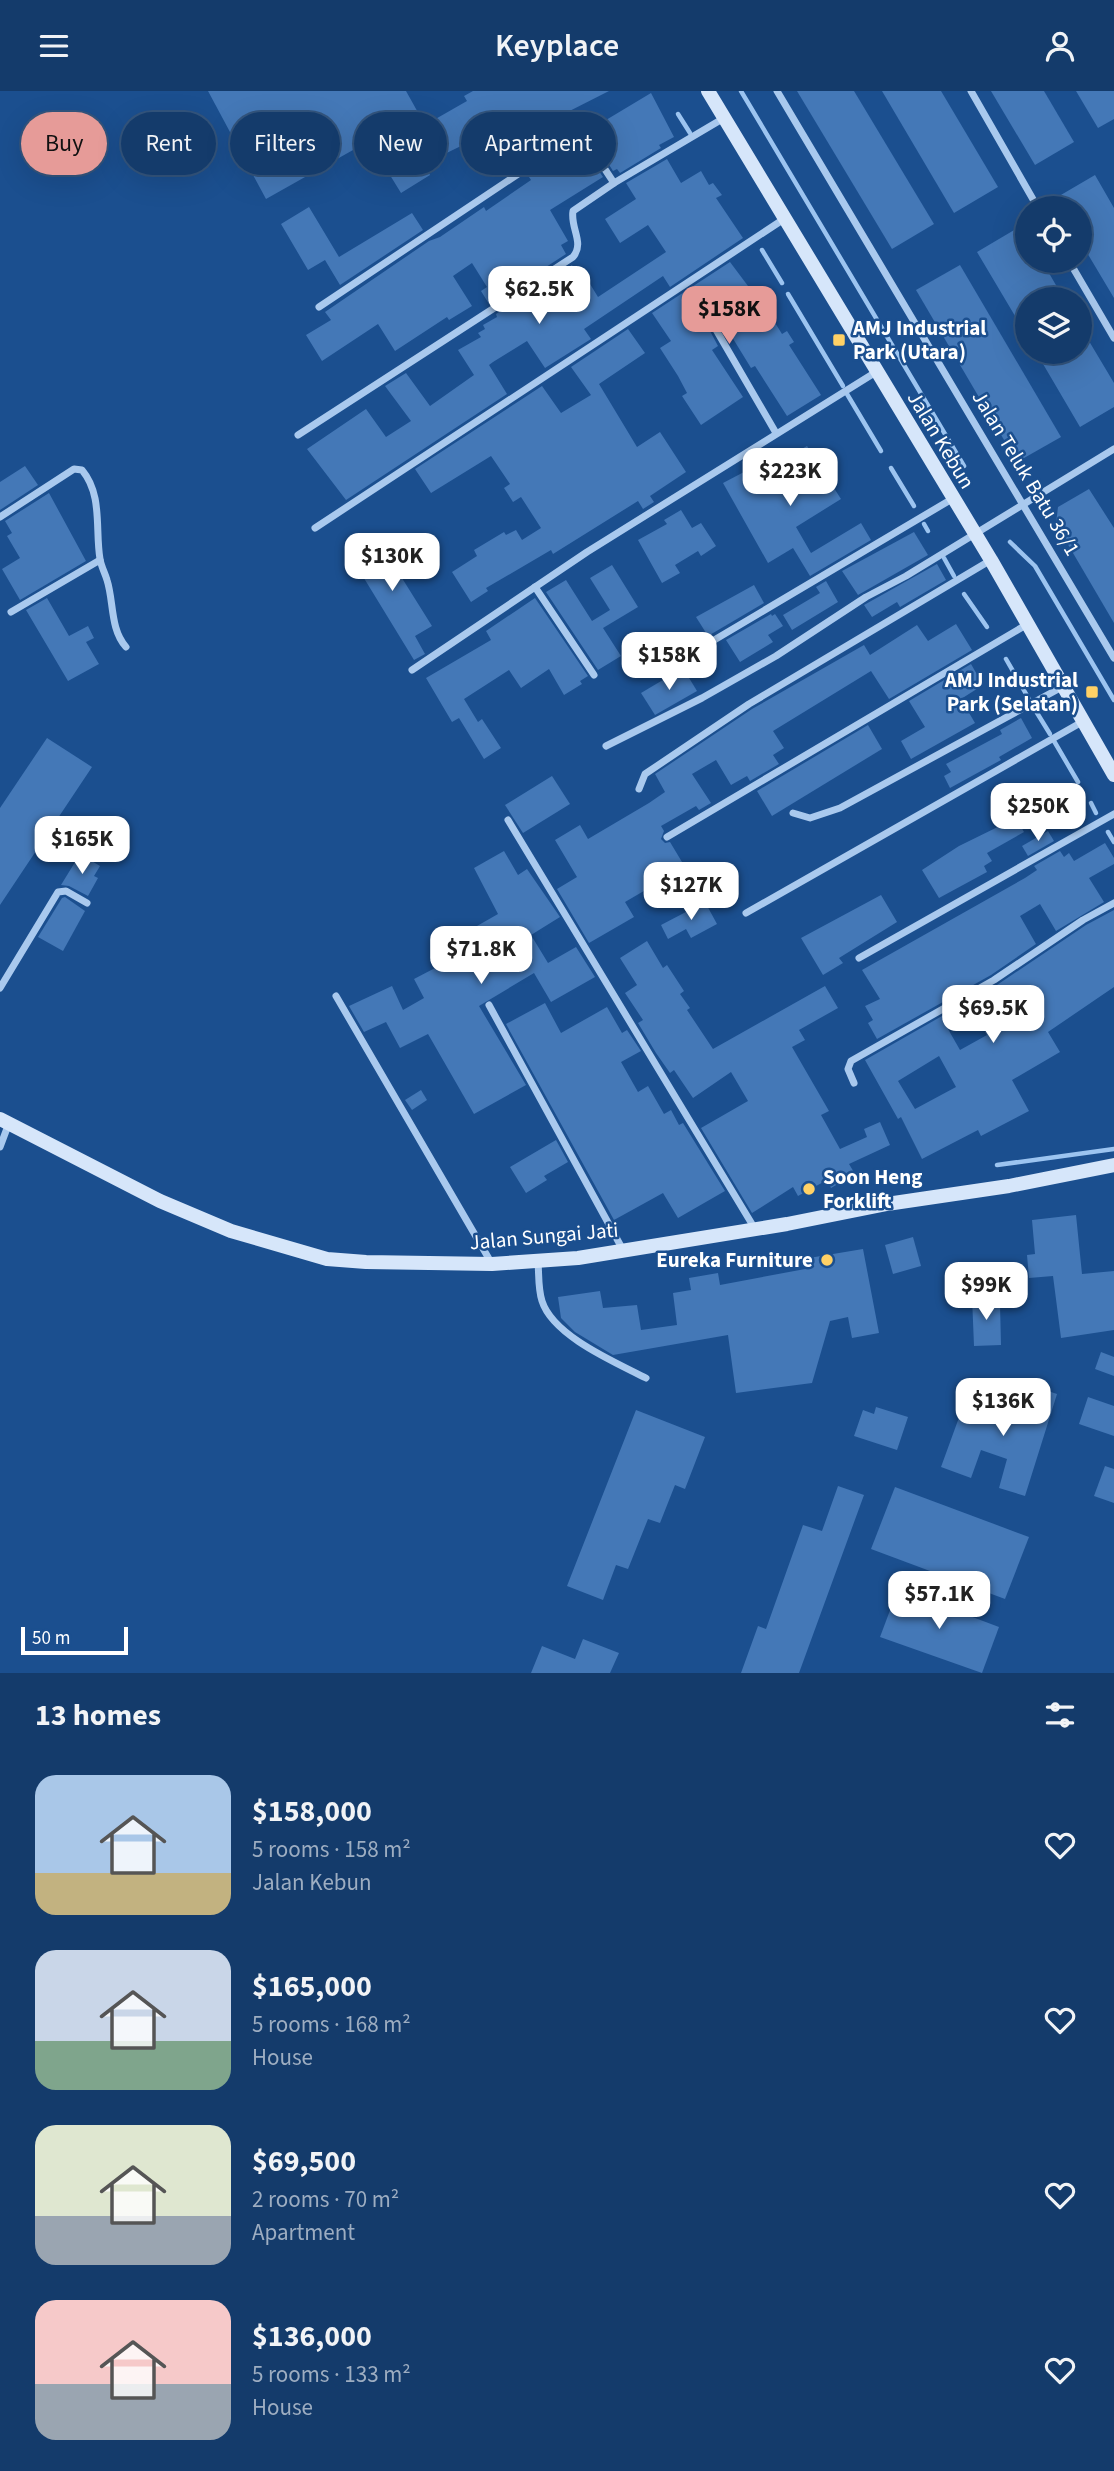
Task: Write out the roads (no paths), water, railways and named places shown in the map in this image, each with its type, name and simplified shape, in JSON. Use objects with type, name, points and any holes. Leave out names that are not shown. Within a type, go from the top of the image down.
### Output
[{"type":"main road","name":"Jalan Kebun","points":[[708,91],[991,560],[1114,775]]},
{"type":"main road","name":"Jalan Sungai Jati","points":[[5,1121],[160,1201],[231,1231],[327,1259],[366,1262],[492,1264],[538,1262],[623,1251],[887,1204],[1009,1186],[1113,1165]]},
{"type":"street","name":"Jalan Teluk Batu 36/1","points":[[777,91],[1114,658]]},
{"type":"street","points":[[971,91],[1031,196]]},
{"type":"street","points":[[298,435],[573,257],[579,242],[571,222],[573,211],[614,183],[724,118]]},
{"type":"street","points":[[319,307],[560,146],[576,141],[589,145],[614,183]]},
{"type":"street","points":[[315,528],[783,219]]},
{"type":"street","points":[[1076,273],[1114,338]]},
{"type":"street","points":[[715,328],[776,433]]},
{"type":"street","points":[[412,670],[536,587],[876,372]]},
{"type":"street","points":[[606,746],[702,698],[776,656],[1114,449]]},
{"type":"street","points":[[0,517],[74,469],[82,470],[98,515],[100,560],[108,581],[118,638],[126,647]]},
{"type":"street","points":[[694,652],[952,499]]},
{"type":"street","points":[[11,612],[100,560]]},
{"type":"street","points":[[639,789],[645,774],[669,756],[706,736],[749,704],[991,560]]},
{"type":"street","points":[[536,587],[594,675]]},
{"type":"street","points":[[667,837],[1026,625]]},
{"type":"street","points":[[793,813],[810,818],[840,807],[1062,687]]},
{"type":"street","points":[[746,913],[1082,722]]},
{"type":"street","points":[[859,958],[1114,814]]},
{"type":"street","points":[[508,820],[755,1229]]},
{"type":"street","points":[[0,988],[58,892],[66,891],[87,904]]},
{"type":"street","points":[[854,1083],[848,1069],[851,1061],[994,980],[1083,920],[1114,903]]},
{"type":"street","points":[[336,996],[492,1264]]},
{"type":"street","points":[[489,1005],[623,1251]]},
{"type":"street","points":[[0,1147],[5,1121]]},
{"type":"street","points":[[538,1262],[541,1300],[550,1317],[565,1331],[606,1358],[646,1378]]},
{"type":"waterway","points":[[741,91],[964,466]]},
{"type":"waterway","points":[[678,114],[690,133]]},
{"type":"waterway","points":[[762,250],[782,283]]},
{"type":"waterway","points":[[788,294],[843,386]]},
{"type":"waterway","points":[[847,394],[881,451]]},
{"type":"waterway","points":[[891,468],[914,506]]},
{"type":"waterway","points":[[924,524],[928,531]]},
{"type":"waterway","points":[[1010,542],[1035,566],[1114,700]]},
{"type":"waterway","points":[[944,558],[954,576]]},
{"type":"waterway","points":[[964,594],[987,627]]},
{"type":"waterway","points":[[1006,659],[1029,699]]},
{"type":"waterway","points":[[1034,708],[1050,734]]},
{"type":"waterway","points":[[1054,741],[1078,782]]},
{"type":"waterway","points":[[1091,803],[1096,813]]},
{"type":"waterway","points":[[1108,832],[1114,842]]},
{"type":"waterway","points":[[997,1165],[1114,1149]]},
{"type":"place","name":"AMJ Industrial Park (Utara)","points":[[839,340]]},
{"type":"place","name":"AMJ Industrial Park (Selatan)","points":[[1092,692]]},
{"type":"place","name":"Soon Heng Forklift","points":[[809,1189]]},
{"type":"place","name":"Eureka Furniture","points":[[827,1260]]}]
